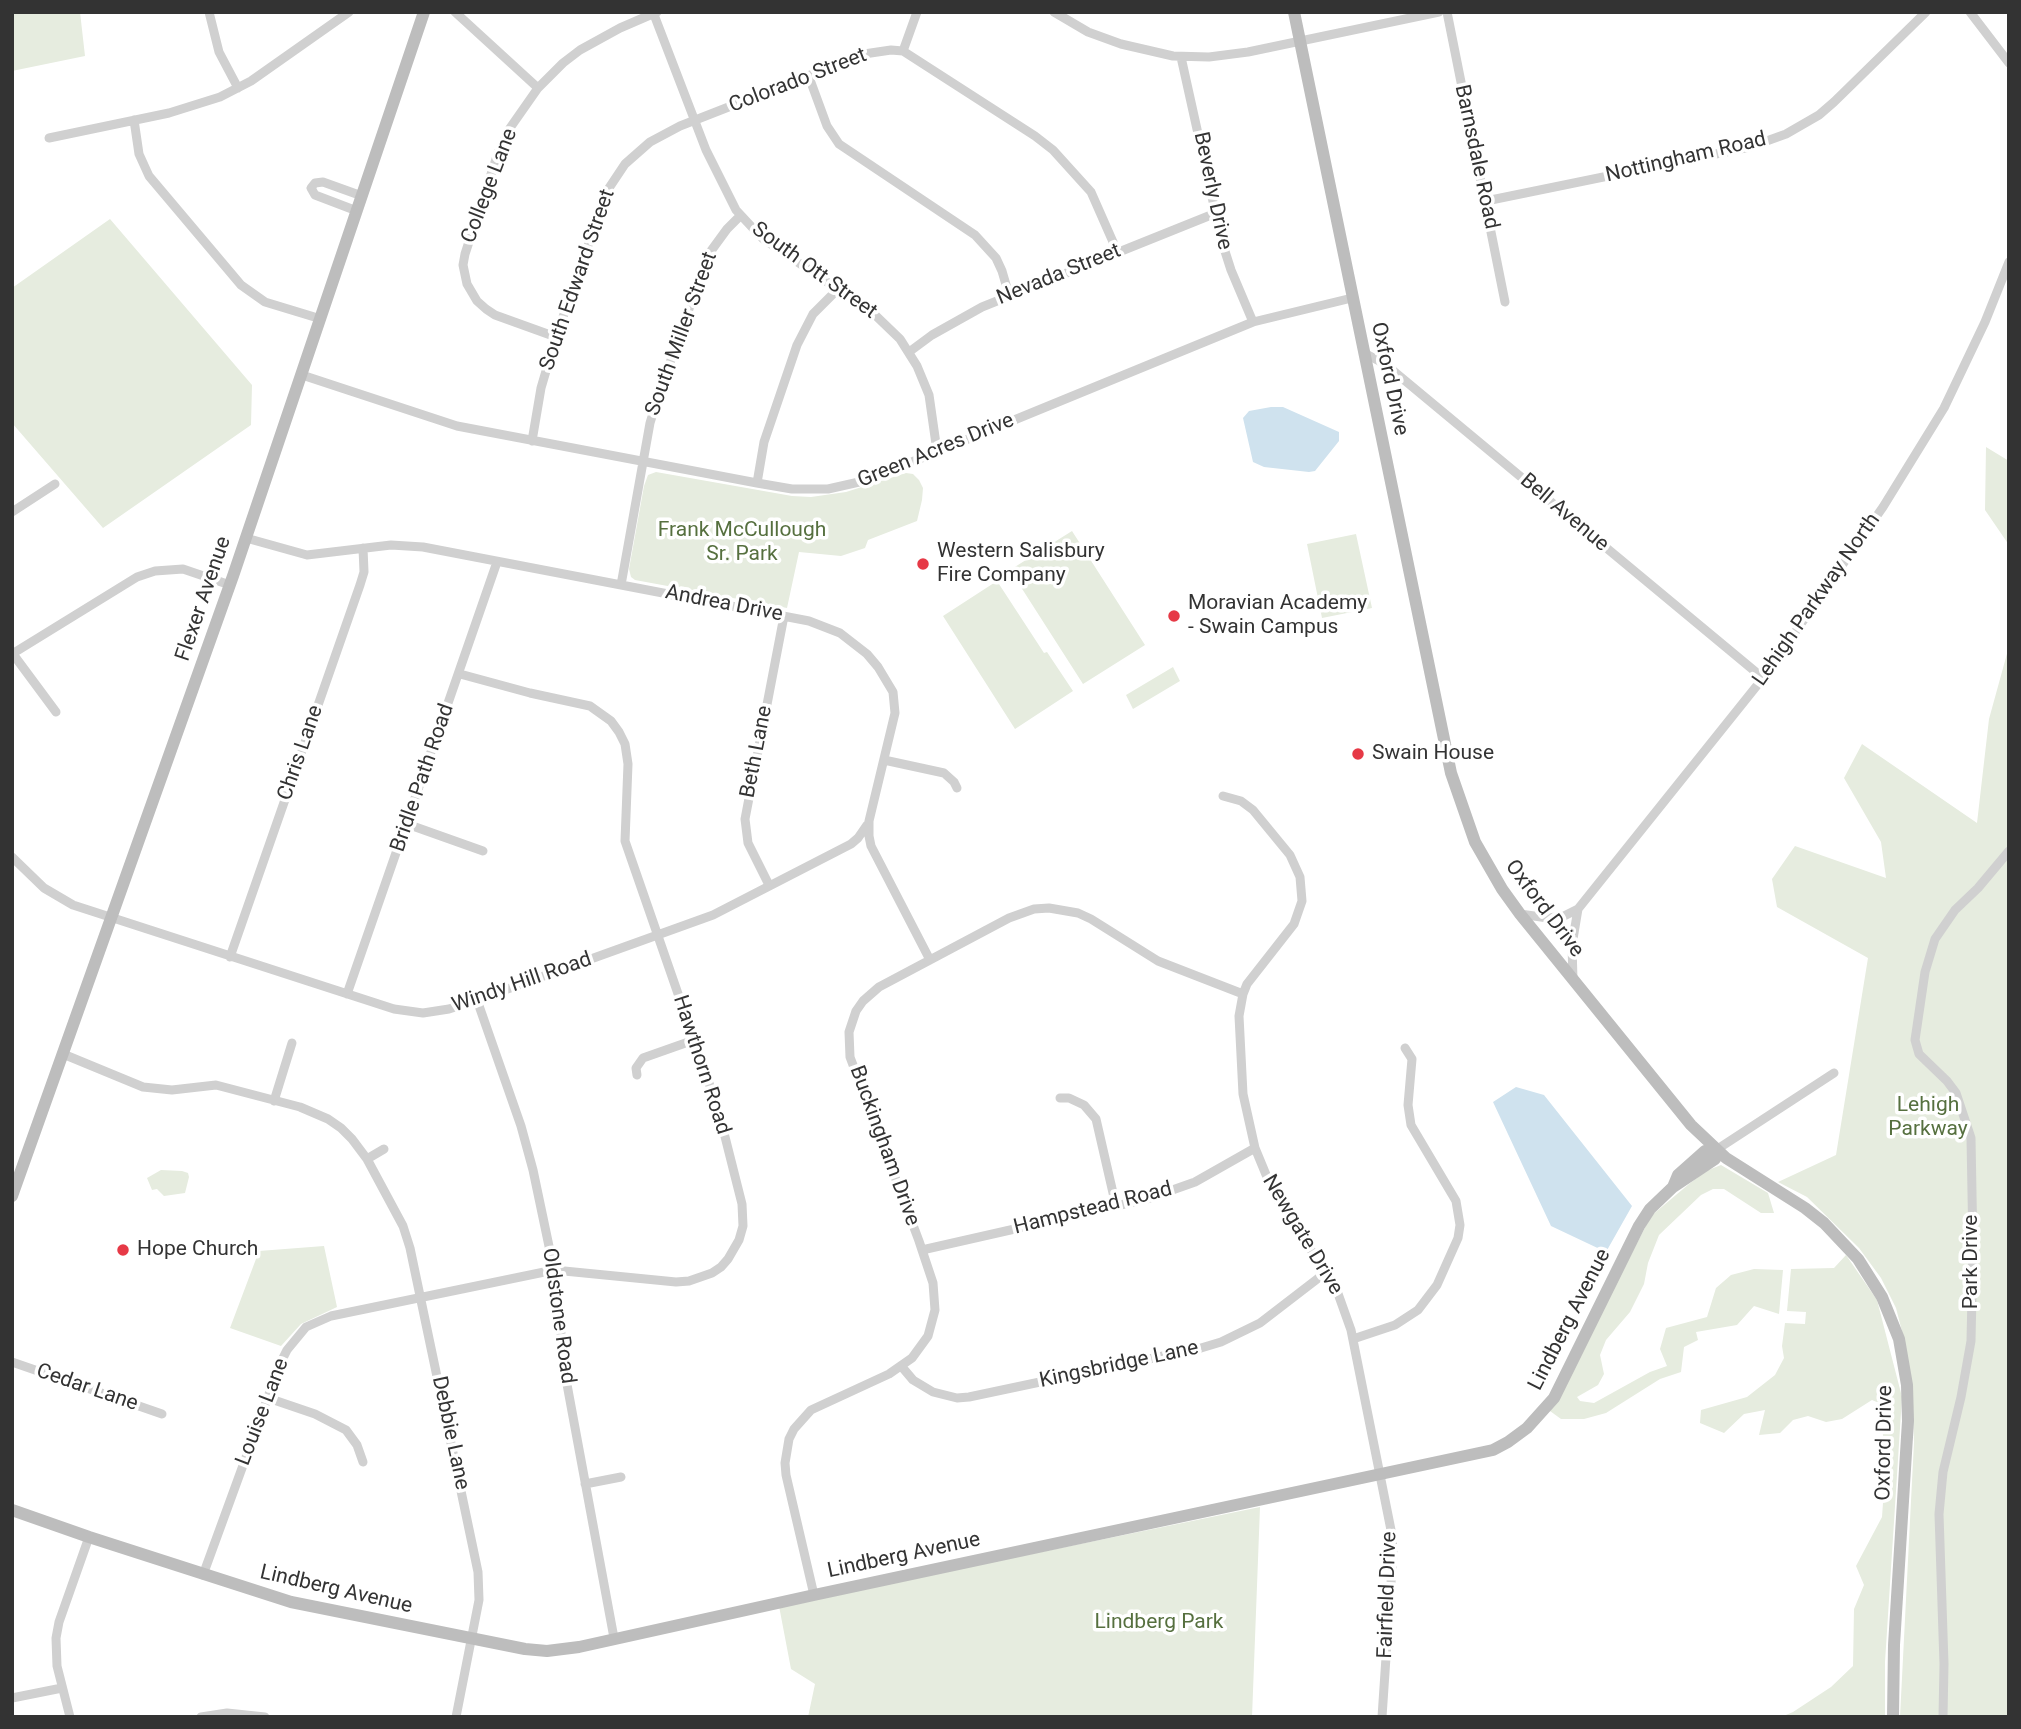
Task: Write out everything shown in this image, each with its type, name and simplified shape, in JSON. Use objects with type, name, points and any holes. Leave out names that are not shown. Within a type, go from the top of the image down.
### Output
[{"type":"street","points":[[209,12],[219,52],[238,88]]},
{"type":"street","points":[[49,138],[201,104],[238,88],[349,12]]},
{"type":"street","name":"Flexer Avenue","points":[[12,1196],[230,585],[424,12]]},
{"type":"street","points":[[455,12],[538,88]]},
{"type":"street","points":[[917,12],[903,51],[1035,136],[1065,161],[1098,203],[1116,251]]},
{"type":"street","points":[[1054,12],[1105,39],[1181,57],[1227,55],[1438,12]]},
{"type":"street","name":"Oxford Drive","points":[[1294,12],[1451,773],[1475,842],[1502,890],[1520,914],[1691,1125],[1716,1150],[1805,1208],[1842,1240],[1877,1287],[1899,1339],[1907,1385],[1908,1421],[1894,1644],[1893,1717]]},
{"type":"street","name":"Barnsdale Road","points":[[1447,12],[1506,302]]},
{"type":"street","name":"Nottingham Road","points":[[1486,201],[1750,147],[1786,134],[1834,103],[1926,12]]},
{"type":"street","points":[[1970,12],[2009,63]]},
{"type":"street","name":"College Lane","points":[[556,337],[485,309],[467,284],[463,265],[465,254],[498,153],[510,128],[538,88],[580,50],[620,27],[654,13]]},
{"type":"street","name":"South Ott Street","points":[[654,13],[719,180],[740,216],[762,237],[885,324],[909,352],[929,395],[937,451]]},
{"type":"street","name":"Colorado Street","points":[[695,120],[864,54],[903,51]]},
{"type":"street","name":"Beverly Drive","points":[[1181,57],[1231,270],[1253,322]]},
{"type":"street","points":[[808,77],[827,126],[839,145],[975,235],[996,258],[1009,295]]},
{"type":"street","points":[[134,120],[139,154],[149,176],[241,285],[265,302],[321,319]]},
{"type":"street","name":"South Edward Street","points":[[532,440],[541,388],[556,337],[601,206],[615,177],[625,164],[650,142],[695,120]]},
{"type":"street","points":[[357,211],[314,195],[311,188],[315,183],[323,182],[362,196]]},
{"type":"street","name":"Nevada Street","points":[[909,352],[957,320],[1009,295],[1216,214]]},
{"type":"street","name":"South Miller Street","points":[[621,585],[650,423],[659,394],[700,271],[718,239],[740,216]]},
{"type":"street","name":"Lehigh Parkway North","points":[[1574,981],[1572,945],[1578,909],[1763,678],[1883,507],[1944,408],[1985,322],[2009,262]]},
{"type":"street","points":[[757,483],[764,442],[797,345],[813,314],[837,290]]},
{"type":"street","name":"Green Acres Drive","points":[[302,375],[431,419],[644,462],[810,490],[868,480],[1253,322],[1352,298]]},
{"type":"street","name":"Bell Avenue","points":[[1364,353],[1385,365],[1763,678]]},
{"type":"street","points":[[12,512],[55,484]]},
{"type":"street","name":"Andrea Drive","points":[[246,538],[307,555],[407,545],[809,621],[840,633],[855,643],[878,667],[893,692],[895,704],[869,821],[871,846],[930,960]]},
{"type":"street","name":"Chris Lane","points":[[230,957],[360,585],[363,548]]},
{"type":"street","name":"Bridle Path Road","points":[[347,994],[497,562]]},
{"type":"street","points":[[56,712],[13,654],[137,577],[155,571],[183,569],[230,585]]},
{"type":"street","name":"Beth Lane","points":[[769,886],[748,844],[745,819],[784,616]]},
{"type":"street","name":"Hawthorn Road","points":[[421,1297],[554,1270],[690,1282],[712,1273],[728,1259],[743,1226],[742,1204],[718,1110],[625,841],[627,753],[619,732],[601,712],[579,702],[530,693],[460,674]]},
{"type":"street","points":[[884,760],[944,773],[957,788]]},
{"type":"street","name":"Newgate Drive","points":[[1223,796],[1241,801],[1252,810],[1296,864],[1302,888],[1302,901],[1294,924],[1247,984],[1243,994],[1239,1016],[1241,1075],[1255,1148],[1280,1206],[1342,1300],[1353,1339],[1380,1475]]},
{"type":"street","name":"Windy Hill Road","points":[[12,857],[32,879],[56,896],[111,918],[408,1012],[434,1012],[477,1000],[713,915],[850,845],[859,838],[869,821]]},
{"type":"street","points":[[407,824],[483,850]]},
{"type":"street","name":"Park Drive","points":[[1943,1717],[1944,1664],[1938,1514],[1943,1472],[1961,1398],[1971,1341],[1971,1138],[1956,1093],[1919,1054],[1915,1040],[1926,972],[1936,939],[1955,910],[2009,851]]},
{"type":"street","name":"Buckingham Drive","points":[[814,1595],[786,1475],[789,1439],[802,1418],[811,1410],[902,1367],[921,1348],[933,1323],[935,1296],[922,1250],[854,1067],[848,1043],[856,1011],[870,993],[930,960],[1020,913],[1049,908],[1064,909],[1091,919],[1142,952],[1174,968],[1243,994]]},
{"type":"street","points":[[1520,914],[1548,918],[1564,916],[1578,909]]},
{"type":"street","name":"Oldstone Road","points":[[477,1000],[527,1148],[554,1270],[566,1379],[614,1638]]},
{"type":"street","points":[[637,1075],[636,1068],[643,1058],[694,1040]]},
{"type":"street","points":[[274,1101],[292,1043]]},
{"type":"street","points":[[1353,1339],[1395,1325],[1418,1310],[1437,1285],[1458,1238],[1460,1225],[1456,1201],[1411,1125],[1408,1105],[1412,1059],[1405,1048]]},
{"type":"street","name":"Debbie Lane","points":[[63,1054],[143,1087],[172,1090],[216,1085],[300,1107],[328,1119],[352,1139],[367,1159],[408,1240],[478,1572],[479,1600],[456,1717]]},
{"type":"street","name":"Lindberg Avenue","points":[[12,1510],[290,1602],[472,1639],[547,1651],[579,1647],[1481,1454],[1508,1442],[1527,1429],[1544,1412],[1639,1226],[1650,1209],[1673,1187],[1678,1175],[1705,1151],[1716,1150],[1834,1073]]},
{"type":"street","points":[[1060,1098],[1078,1101],[1091,1111],[1096,1119],[1116,1206]]},
{"type":"street","name":"Hampstead Road","points":[[922,1250],[1147,1199],[1195,1182],[1255,1148]]},
{"type":"street","points":[[367,1159],[384,1149]]},
{"type":"street","name":"Kingsbridge Lane","points":[[902,1367],[913,1380],[933,1392],[957,1398],[1201,1348],[1222,1342],[1260,1323],[1325,1273]]},
{"type":"street","name":"Louise Lane","points":[[202,1575],[286,1350],[306,1327],[331,1316],[421,1297]]},
{"type":"street","name":"Cedar Lane","points":[[12,1362],[162,1413]]},
{"type":"street","points":[[268,1398],[314,1414],[345,1430],[357,1445],[363,1462]]},
{"type":"street","name":"Fairfield Drive","points":[[1380,1475],[1390,1517],[1393,1553],[1382,1717]]},
{"type":"street","points":[[585,1484],[621,1477]]},
{"type":"street","points":[[70,1717],[55,1650],[59,1622],[89,1537]]},
{"type":"street","points":[[12,1698],[62,1688]]},
{"type":"street","points":[[201,1717],[227,1713],[265,1717]]},
{"type":"green space","points":[[12,12],[80,12],[85,56],[12,71]]},
{"type":"green space","points":[[110,219],[252,385],[251,425],[103,528],[12,423],[12,288]]},
{"type":"green space","points":[[1986,447],[2009,461],[2009,545],[1985,510]]},
{"type":"green space","name":"Frank McCullough Sr. Park","points":[[656,472],[792,496],[811,497],[846,492],[906,473],[913,474],[923,488],[917,521],[868,540],[865,548],[841,556],[799,552],[787,608],[635,580],[631,577],[629,569],[644,486],[648,475]]},
{"type":"green space","points":[[1072,531],[1145,645],[1083,684],[1010,570]]},
{"type":"green space","points":[[1356,534],[1372,608],[1322,618],[1307,544]]},
{"type":"green space","points":[[997,581],[1044,653],[1047,652],[1073,691],[1015,729],[943,616]]},
{"type":"green space","name":"Lehigh Parkway","points":[[2008,650],[2009,1717],[1900,1717],[1914,1442],[1912,1386],[1904,1339],[1896,1308],[1881,1278],[1859,1248],[1807,1197],[1778,1182],[1836,1155],[1868,958],[1777,907],[1772,879],[1795,846],[1886,878],[1881,842],[1844,778],[1862,744],[1977,823],[1989,719]]},
{"type":"green space","points":[[1173,667],[1180,681],[1133,709],[1126,695]]},
{"type":"green space","points":[[1721,1165],[1768,1193],[1774,1213],[1761,1213],[1724,1189],[1713,1189],[1701,1195],[1659,1235],[1648,1263],[1644,1284],[1630,1312],[1606,1340],[1600,1355],[1604,1374],[1598,1385],[1577,1397],[1580,1401],[1594,1403],[1650,1372],[1667,1366],[1660,1349],[1666,1328],[1707,1317],[1716,1288],[1731,1275],[1754,1269],[1783,1270],[1779,1314],[1754,1306],[1737,1325],[1696,1332],[1698,1340],[1684,1347],[1681,1372],[1660,1379],[1606,1413],[1584,1419],[1561,1419],[1550,1411],[1651,1216],[1706,1171]]},
{"type":"green space","points":[[161,1170],[188,1173],[185,1193],[164,1196],[157,1189],[152,1190],[147,1178]]},
{"type":"green space","points":[[324,1246],[337,1307],[301,1324],[281,1346],[230,1328],[259,1251]]},
{"type":"green space","points":[[1846,1255],[1877,1300],[1902,1397],[1885,1662],[1885,1717],[1781,1717],[1831,1687],[1853,1666],[1854,1609],[1864,1585],[1856,1566],[1882,1517],[1886,1460],[1879,1403],[1872,1400],[1842,1419],[1826,1422],[1808,1416],[1793,1420],[1780,1433],[1759,1435],[1765,1410],[1744,1414],[1724,1433],[1700,1423],[1701,1410],[1747,1397],[1775,1375],[1784,1358],[1782,1346],[1785,1323],[1805,1324],[1806,1312],[1787,1311],[1791,1269],[1834,1268]]},
{"type":"green space","name":"Lindberg Park","points":[[1260,1507],[1252,1717],[808,1717],[815,1684],[791,1669],[779,1606]]},
{"type":"water","points":[[1283,407],[1339,432],[1339,441],[1315,471],[1264,467],[1253,462],[1243,418],[1249,411]]},
{"type":"water","points":[[1516,1087],[1544,1095],[1632,1206],[1606,1252],[1551,1226],[1493,1102]]},
{"type":"place","name":"Western Salisbury Fire Company","points":[[923,564]]},
{"type":"place","name":"Moravian Academy - Swain Campus","points":[[1174,616]]},
{"type":"place","name":"Swain House","points":[[1358,754]]},
{"type":"place","name":"Hope Church","points":[[123,1250]]}]
